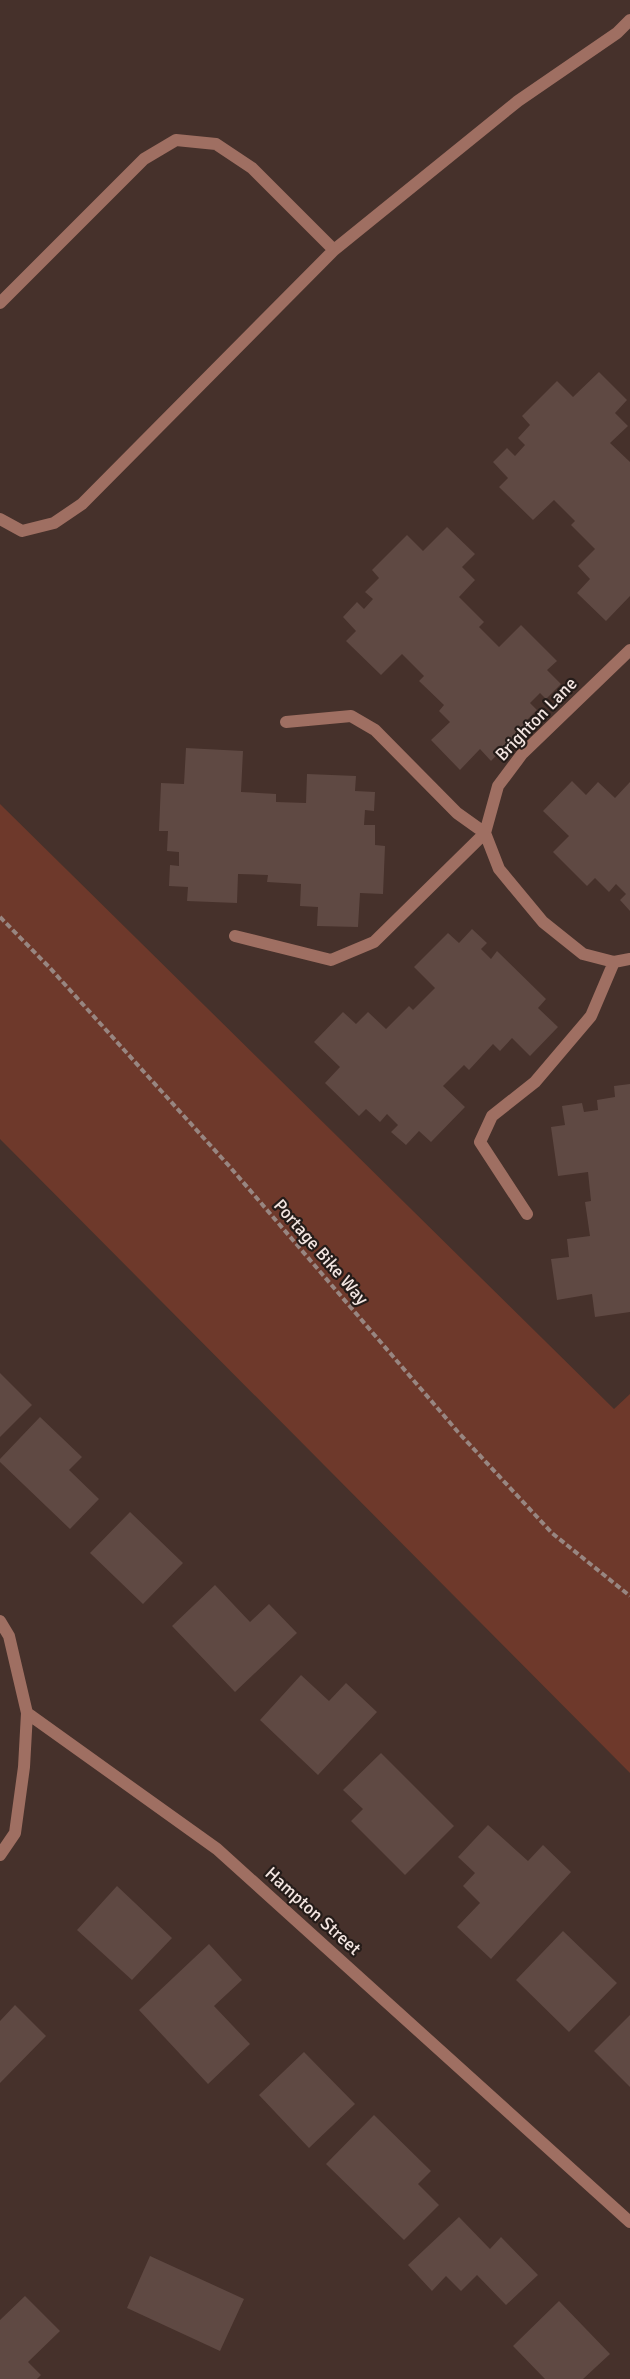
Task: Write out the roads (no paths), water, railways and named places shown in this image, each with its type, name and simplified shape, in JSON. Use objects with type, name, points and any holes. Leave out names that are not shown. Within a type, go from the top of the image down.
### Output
[{"type":"street","points":[[0,519],[22,531],[54,524],[82,504],[334,250],[518,101],[617,33],[630,20]]},
{"type":"street","points":[[0,303],[144,159],[176,140],[216,144],[252,168],[334,250]]},
{"type":"street","name":"Brighton Lane","points":[[485,833],[498,786],[522,754],[630,650]]},
{"type":"street","points":[[286,722],[351,716],[375,730],[457,813],[485,833],[499,869],[543,922],[583,954],[614,962],[630,959]]},
{"type":"street","points":[[236,936],[331,960],[374,942],[485,833]]},
{"type":"street","points":[[526,1214],[480,1142],[492,1116],[535,1082],[591,1017],[614,962]]},
{"type":"street","points":[[0,1621],[9,1636],[27,1713],[24,1767],[15,1833],[0,1855]]},
{"type":"street","name":"Hampton Street","points":[[27,1713],[217,1849],[630,2222]]}]
